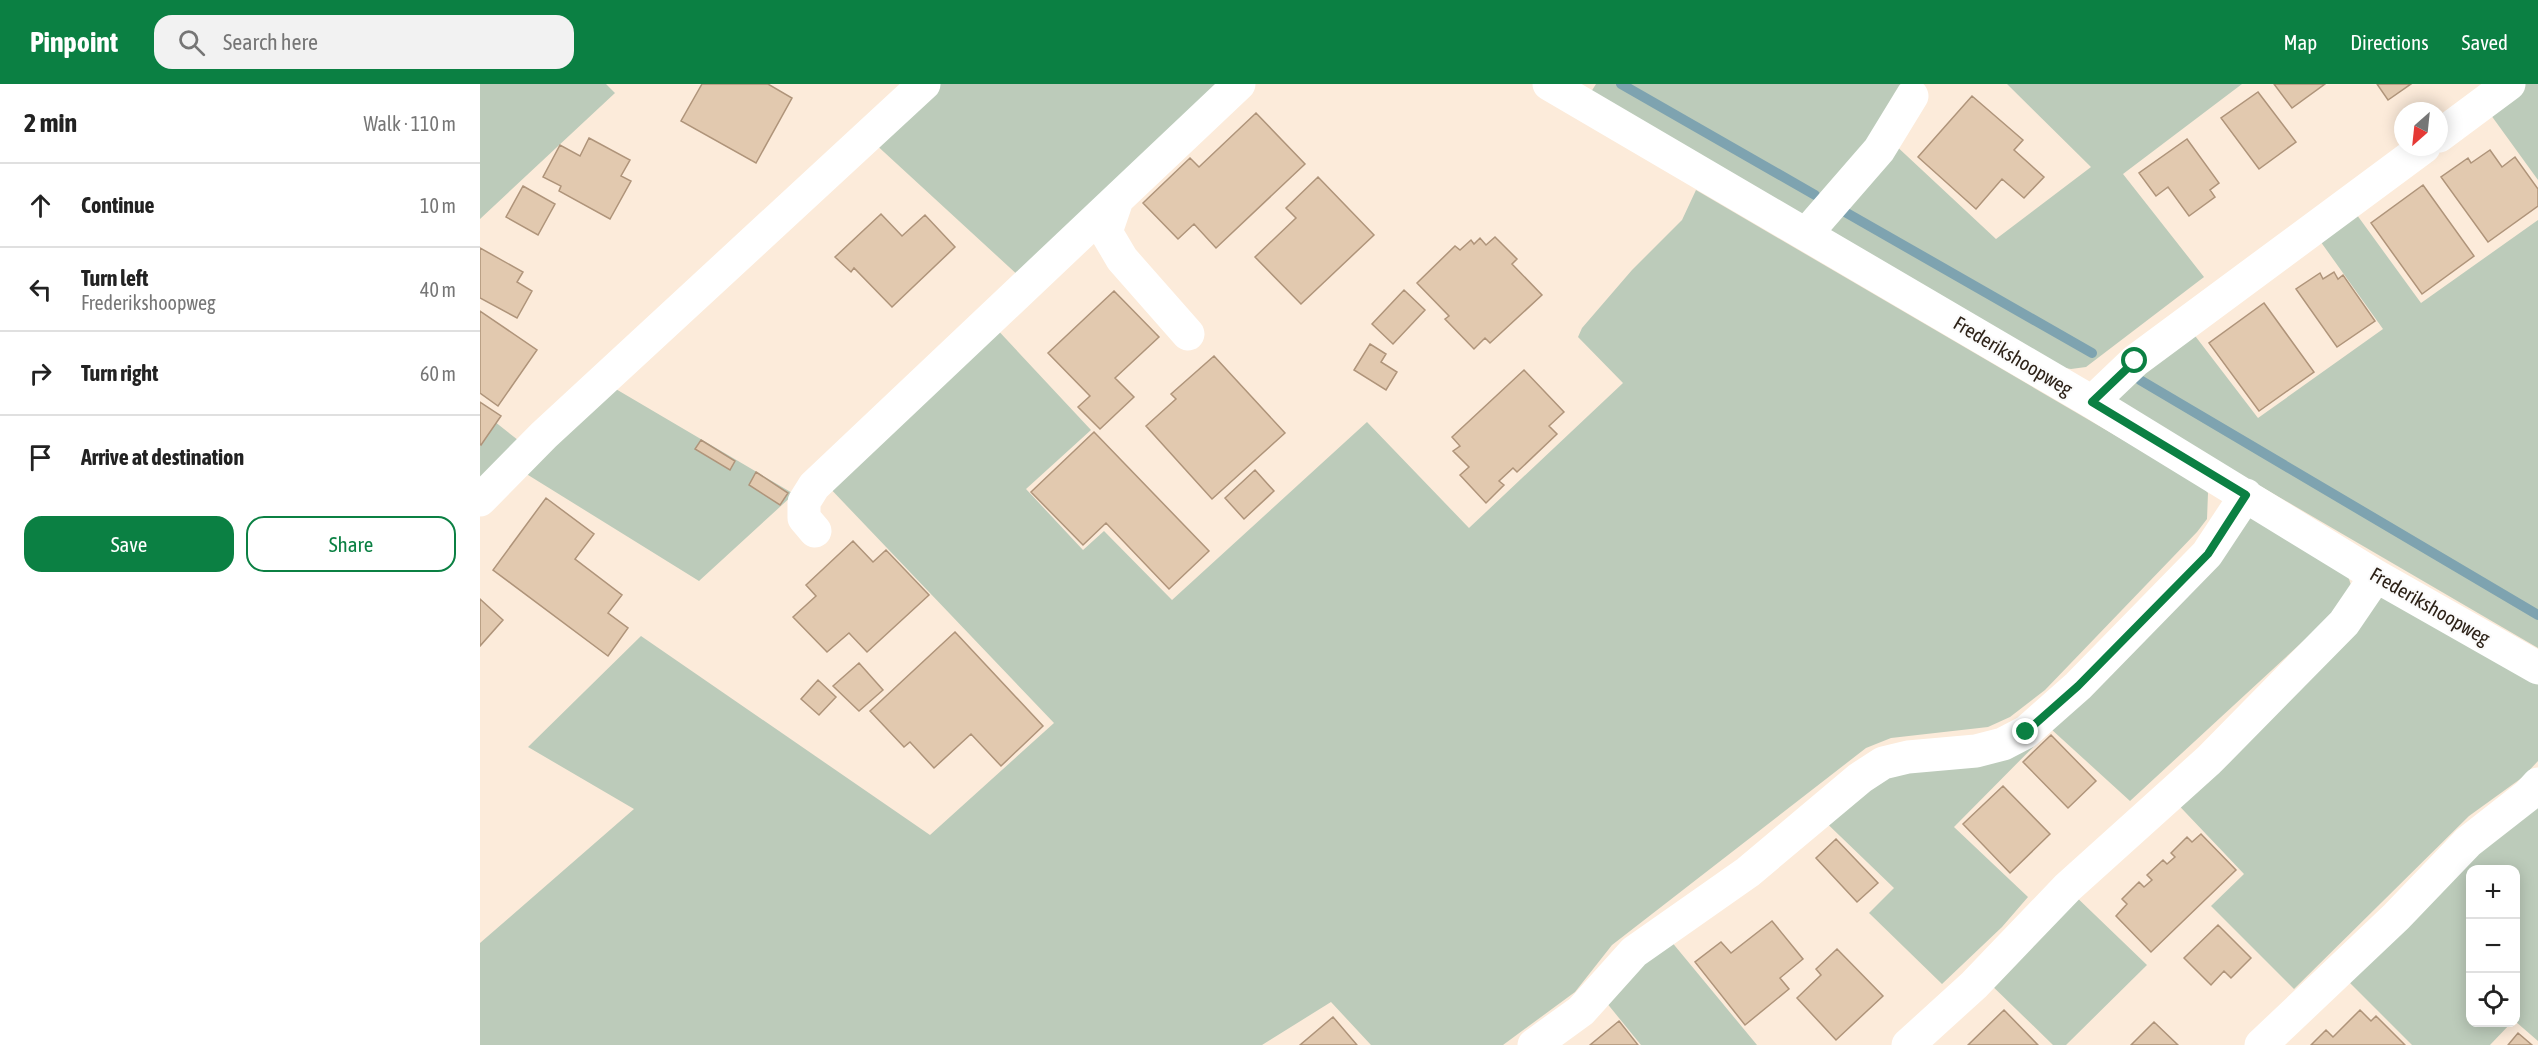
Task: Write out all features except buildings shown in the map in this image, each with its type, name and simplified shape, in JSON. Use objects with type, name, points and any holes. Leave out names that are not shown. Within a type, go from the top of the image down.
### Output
[{"type":"street","points":[[480,500],[544,435],[924,84]]},
{"type":"street","points":[[815,531],[804,518],[804,502],[814,486],[1239,84]]},
{"type":"street","points":[[2448,129],[2509,84]]},
{"type":"street","name":"Frederikshoopweg","points":[[1570,89],[1806,234],[2246,495],[2376,576],[2538,668]]},
{"type":"street","points":[[1806,234],[1879,150],[1912,96]]},
{"type":"street","points":[[2092,402],[2135,361],[2412,156]]},
{"type":"street","points":[[1117,200],[1106,232],[1122,259],[1188,334]]},
{"type":"street","points":[[1534,1045],[1581,1011],[1634,952],[1748,872],[1860,778],[1883,763],[1908,757],[1976,751],[2003,744],[2026,732],[2078,686],[2208,554],[2246,495]]},
{"type":"street","points":[[1908,1045],[1974,986],[2068,887],[2209,760],[2344,623],[2376,576]]},
{"type":"street","points":[[2261,1045],[2396,916],[2468,842],[2528,795],[2538,784]]},
{"type":"green space","points":[[480,84],[606,84],[615,93],[480,219]]},
{"type":"green space","points":[[933,84],[1229,84],[1021,278],[872,141]]},
{"type":"green space","points":[[1596,84],[1901,84],[1875,143],[1802,217],[1591,92]]},
{"type":"green space","points":[[2007,84],[2242,84],[2123,174],[2204,277],[2086,367],[2071,369],[2059,367],[1820,226],[1892,142],[1996,239],[2091,167]]},
{"type":"green space","points":[[2525,84],[2538,84],[2538,180],[2488,111]]},
{"type":"green space","points":[[1696,190],[2202,486],[2208,493],[2207,519],[2197,532],[2045,690],[2010,717],[1988,727],[1891,738],[1866,748],[1612,945],[1575,992],[1503,1045],[1371,1045],[1331,1002],[1262,1045],[480,1045],[480,943],[634,809],[528,747],[641,636],[930,835],[1054,723],[825,483],[993,325],[1091,430],[1026,489],[1083,550],[1104,531],[1172,600],[1367,422],[1469,528],[1623,383],[1578,337],[1582,328],[1632,270],[1682,220]]},
{"type":"green space","points":[[2349,204],[2421,303],[2538,220],[2538,648],[2111,399],[2186,324],[2258,418],[2383,329],[2313,231]]},
{"type":"green space","points":[[609,385],[794,494],[699,581],[520,470]]},
{"type":"green space","points":[[480,410],[523,444],[480,488]]},
{"type":"green space","points":[[2248,512],[2348,576],[2351,585],[2336,611],[2130,801],[2051,729],[1954,827],[2028,897],[2002,927],[1942,984],[1869,913],[1894,888],[1813,810],[1871,763],[2013,733]]},
{"type":"green space","points":[[2386,594],[2538,681],[2538,761],[2523,777],[2469,816],[2294,989],[2211,906],[2244,874],[2167,793],[2366,603]]},
{"type":"green space","points":[[2538,783],[2538,1041],[2520,1025],[2520,865],[2466,865],[2466,1027],[2507,1027],[2490,1045],[2412,1045],[2337,970]]},
{"type":"green space","points":[[2068,889],[2147,965],[2066,1045],[2053,1045],[1982,976]]},
{"type":"green space","points":[[1661,929],[1757,1045],[1641,1045],[1597,991]]},
{"type":"waterway","points":[[1621,84],[1815,195]]},
{"type":"waterway","points":[[1845,212],[2092,353]]},
{"type":"waterway","points":[[2140,380],[2538,615]]},
{"type":"route","points":[[2026,732],[2078,686],[2208,554],[2246,495],[2092,402],[2135,361]]}]
